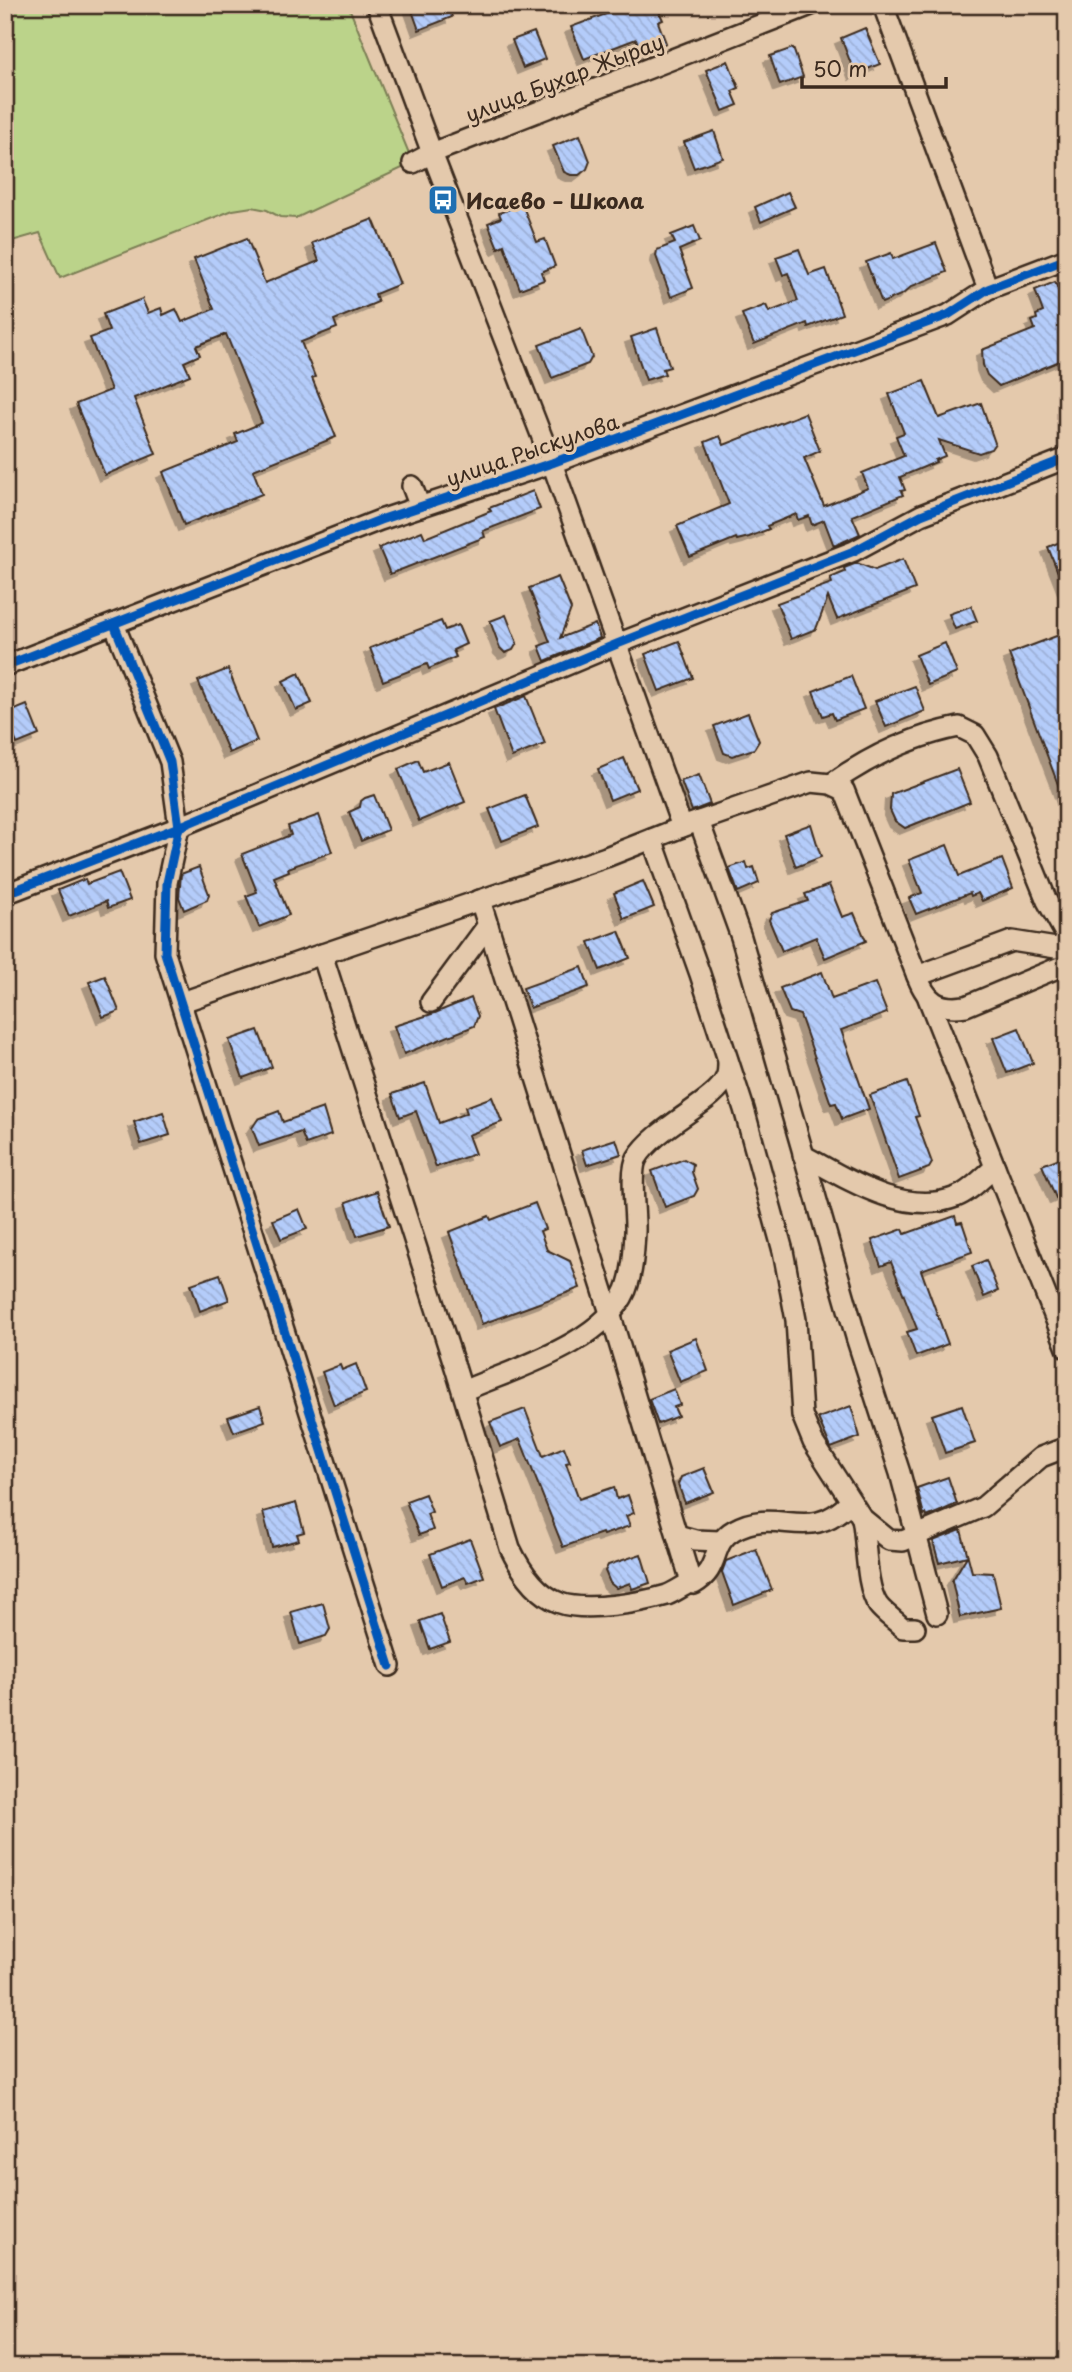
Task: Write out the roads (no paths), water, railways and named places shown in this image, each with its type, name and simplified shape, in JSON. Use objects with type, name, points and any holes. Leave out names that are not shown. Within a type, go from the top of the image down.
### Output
[{"type":"street","points":[[377,5],[552,463],[617,644],[691,824],[741,936],[856,1337],[900,1473],[937,1614]]},
{"type":"street","name":"улица Бухар Жырау","points":[[413,163],[432,153],[811,5]]},
{"type":"street","points":[[884,5],[988,289]]},
{"type":"street","name":"улица Рыскулова","points":[[5,666],[380,520],[552,463],[948,315],[988,289],[1067,259]]},
{"type":"street","points":[[5,894],[178,827],[617,644],[854,551],[921,515],[1067,458]]},
{"type":"street","points":[[412,486],[420,507]]},
{"type":"street","points":[[114,624],[170,762],[178,827],[167,883],[165,953],[390,1666]]},
{"type":"street","points":[[831,784],[857,766],[930,733],[959,727],[975,735],[988,756],[1047,901],[1067,937]]},
{"type":"street","points":[[182,1002],[606,858],[802,784],[831,784],[844,790],[1067,1348]]},
{"type":"street","points":[[652,839],[728,1061],[783,1251],[796,1320],[802,1415],[813,1442],[850,1502],[862,1518],[889,1540],[903,1541],[983,1507],[1041,1457],[1067,1447]]},
{"type":"street","points":[[480,900],[610,1313],[691,1582]]},
{"type":"street","points":[[431,1002],[488,925]]},
{"type":"street","points":[[917,976],[1012,941],[1056,948],[1067,942]]},
{"type":"street","points":[[322,954],[463,1391],[510,1548],[518,1565],[538,1588],[558,1602],[577,1606],[643,1601],[670,1594],[704,1578],[714,1564],[720,1541]]},
{"type":"street","points":[[928,998],[941,1006],[966,1006],[1067,964]]},
{"type":"street","points":[[463,1391],[561,1350],[594,1330],[610,1313],[626,1291],[633,1261],[635,1161],[654,1136],[714,1093],[726,1078],[728,1061]]},
{"type":"street","points":[[803,1155],[851,1182],[900,1200],[933,1202],[958,1197],[995,1167]]},
{"type":"street","points":[[677,1535],[695,1540],[720,1541],[747,1524],[762,1520],[803,1524],[824,1522],[838,1515],[850,1502]]},
{"type":"street","points":[[862,1518],[867,1573],[878,1605],[903,1628],[915,1628]]},
{"type":"place","name":"Исаево – Школа","points":[[443,200]]}]
